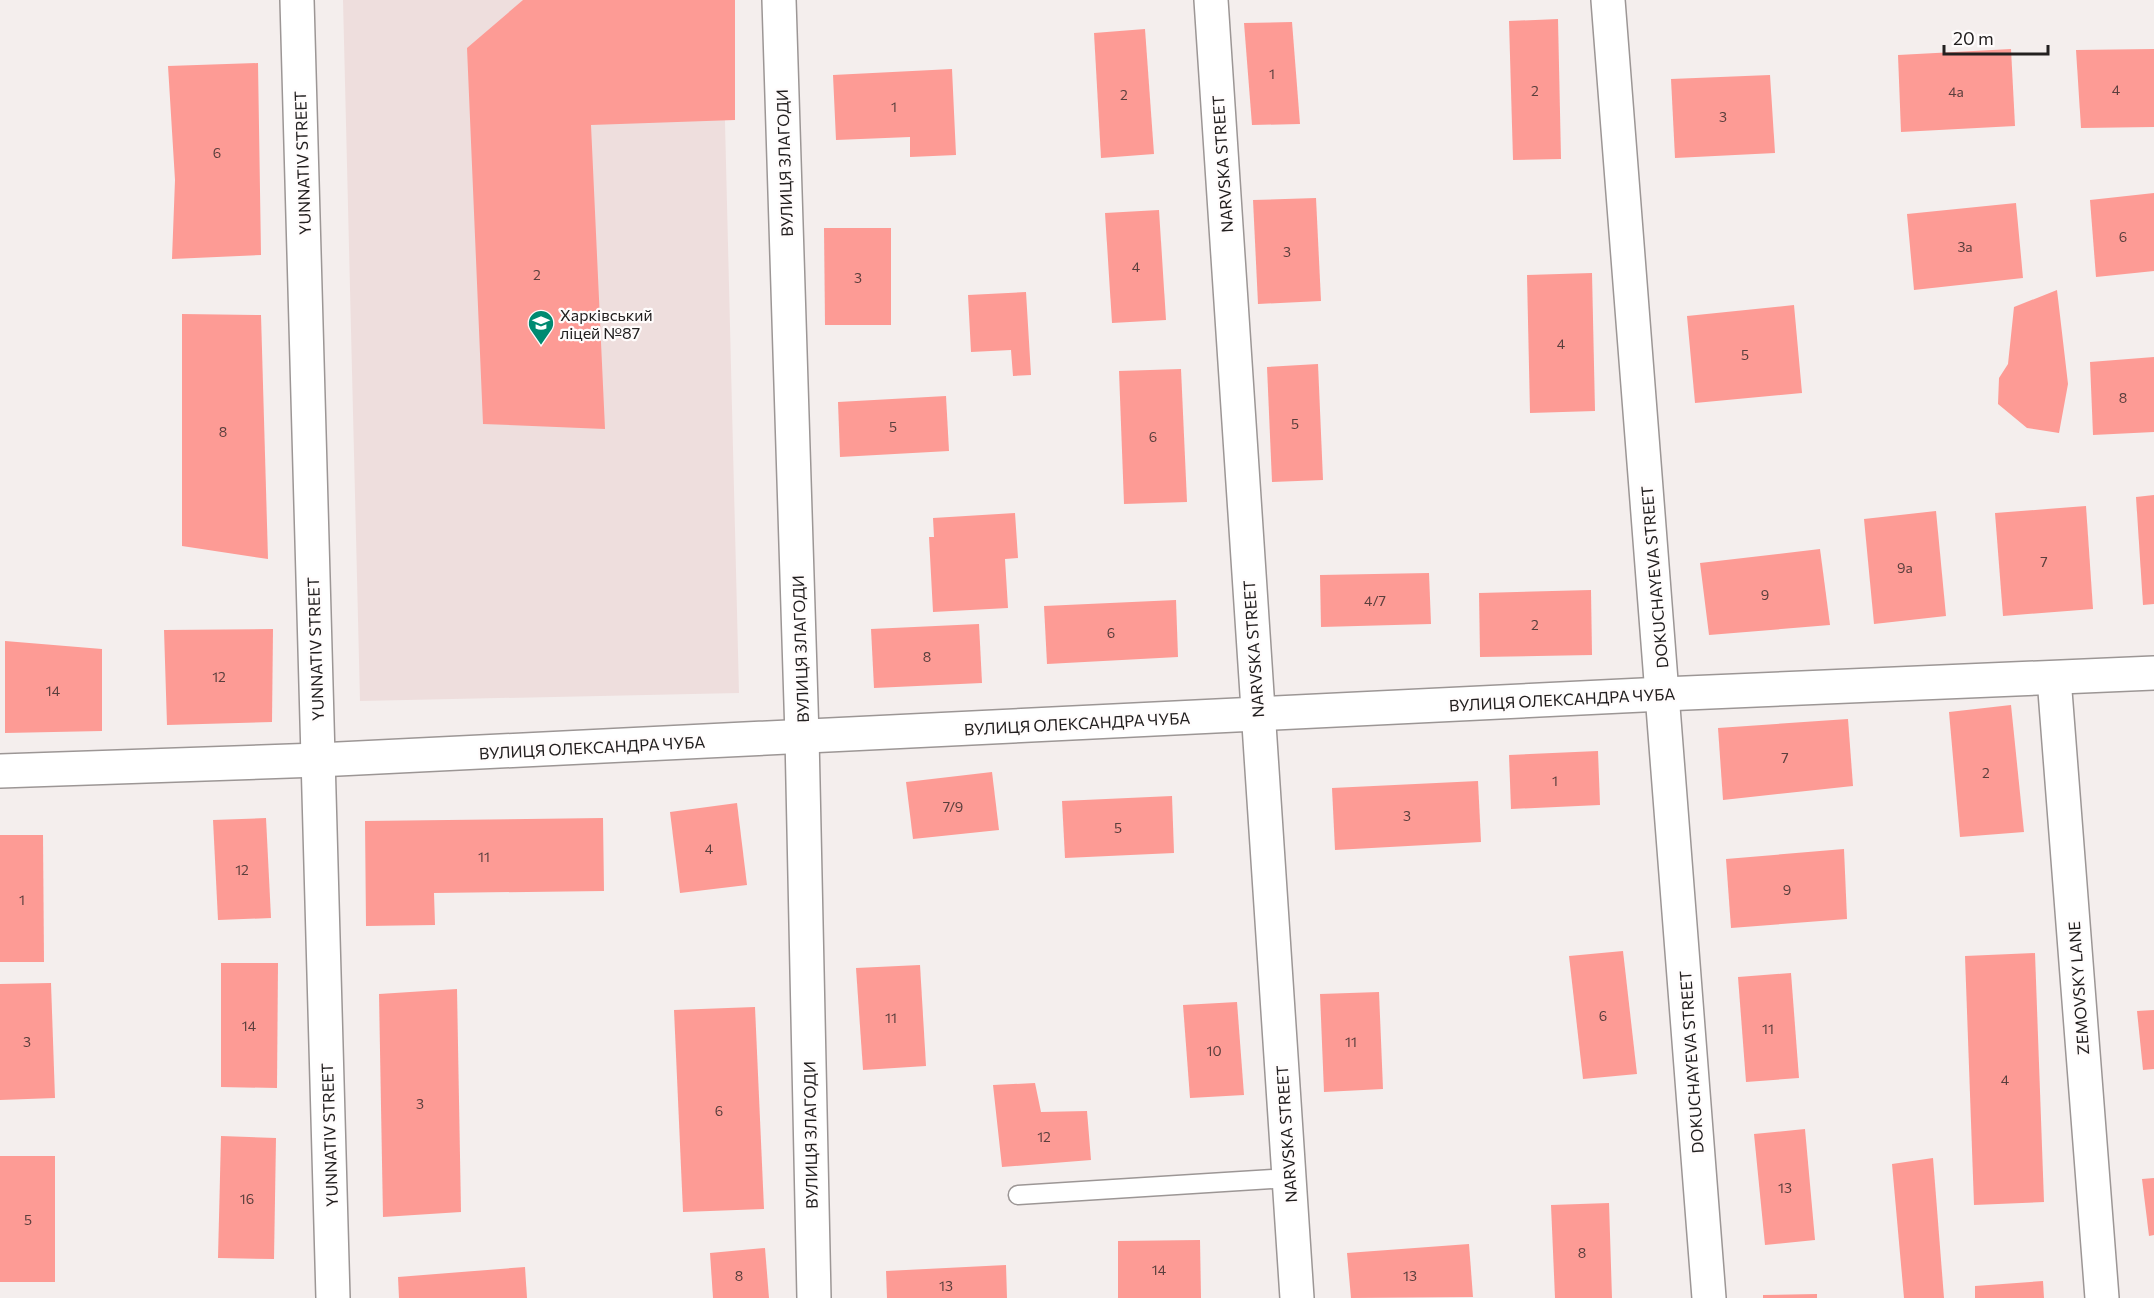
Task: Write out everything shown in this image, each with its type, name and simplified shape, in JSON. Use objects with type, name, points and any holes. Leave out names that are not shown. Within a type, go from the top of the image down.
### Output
[{"type":"street","name":"YUNNATIV STREET","points":[[297,0],[333,1298]]},
{"type":"street","name":"ВУЛИЦЯ ЗЛАГОДИ","points":[[779,0],[802,736],[814,1298]]},
{"type":"street","name":"NARVSKA STREET","points":[[1211,0],[1297,1298]]},
{"type":"street","name":"DOKUCHAYEVA STREET","points":[[1608,0],[1709,1298]]},
{"type":"street","name":"ВУЛИЦЯ ОЛЕКСАНДРА ЧУБА","points":[[0,771],[318,760],[1663,694],[2154,673]]},
{"type":"street","name":"ZEMOVSKY LANE","points":[[2054,678],[2102,1298]]},
{"type":"lane","points":[[1018,1196],[1289,1178]]},
{"type":"shaded area","name":"Харківський ліцей №87","points":[[343,0],[722,0],[739,693],[360,701]]},
{"type":"building","points":[[523,0],[735,0],[735,120],[591,125],[605,429],[483,424],[467,48]]},
{"type":"building","points":[[1558,19],[1561,159],[1513,160],[1509,21]]},
{"type":"building","points":[[1292,22],[1300,124],[1252,125],[1244,23]]},
{"type":"building","points":[[1145,29],[1154,154],[1101,158],[1094,33]]},
{"type":"building","points":[[2011,49],[2015,126],[1901,132],[1898,55]]},
{"type":"building","points":[[2154,49],[2154,127],[2081,128],[2076,50]]},
{"type":"building","points":[[258,63],[261,255],[172,259],[175,180],[168,66]]},
{"type":"building","points":[[952,69],[956,155],[910,157],[910,137],[836,140],[833,75]]},
{"type":"building","points":[[1770,75],[1775,153],[1675,158],[1671,79]]},
{"type":"building","points":[[2154,193],[2154,271],[2096,277],[2090,200]]},
{"type":"building","points":[[1316,198],[1321,301],[1258,304],[1253,200]]},
{"type":"building","points":[[2016,203],[2023,278],[1914,290],[1907,214]]},
{"type":"building","points":[[1159,210],[1166,320],[1112,323],[1105,213]]},
{"type":"building","points":[[824,228],[891,228],[891,325],[825,325]]},
{"type":"building","points":[[1592,273],[1595,411],[1530,413],[1527,275]]},
{"type":"building","points":[[2057,290],[2068,384],[2059,433],[2027,428],[1998,404],[1999,378],[2008,364],[2014,307]]},
{"type":"building","points":[[1026,292],[1031,375],[1013,376],[1011,350],[971,352],[968,295]]},
{"type":"building","points":[[1794,305],[1802,393],[1695,403],[1687,316]]},
{"type":"building","points":[[182,314],[261,315],[268,559],[182,546]]},
{"type":"building","points":[[2154,357],[2154,432],[2093,435],[2090,362]]},
{"type":"building","points":[[1318,364],[1323,480],[1272,482],[1267,367]]},
{"type":"building","points":[[1181,369],[1187,502],[1124,504],[1119,371]]},
{"type":"building","points":[[946,396],[949,451],[840,457],[838,402]]},
{"type":"building","points":[[2154,495],[2154,604],[2143,605],[2136,497]]},
{"type":"building","points":[[2086,506],[2093,609],[2003,616],[1995,513]]},
{"type":"building","points":[[1936,511],[1946,616],[1874,624],[1864,519]]},
{"type":"building","points":[[1015,513],[1018,558],[1005,559],[1008,608],[933,612],[929,537],[934,537],[933,518]]},
{"type":"building","points":[[1820,549],[1830,625],[1709,635],[1700,563]]},
{"type":"building","points":[[1429,573],[1431,624],[1321,627],[1320,575]]},
{"type":"building","points":[[1591,590],[1592,655],[1480,657],[1479,593]]},
{"type":"building","points":[[1176,600],[1178,657],[1047,664],[1044,606]]},
{"type":"building","points":[[979,624],[982,683],[874,688],[871,629]]},
{"type":"building","points":[[273,629],[272,722],[167,725],[164,630]]},
{"type":"building","points":[[5,641],[102,649],[102,731],[5,733]]},
{"type":"building","points":[[2011,705],[2024,832],[1960,837],[1949,712]]},
{"type":"building","points":[[1848,719],[1853,786],[1723,800],[1718,728]]},
{"type":"building","points":[[1598,751],[1600,805],[1511,809],[1509,755]]},
{"type":"building","points":[[992,772],[999,830],[913,839],[906,782]]},
{"type":"building","points":[[1478,781],[1481,842],[1335,850],[1332,788]]},
{"type":"building","points":[[1172,796],[1174,853],[1065,858],[1062,801]]},
{"type":"building","points":[[737,803],[747,885],[680,893],[670,812]]},
{"type":"building","points":[[266,818],[271,918],[218,920],[213,820]]},
{"type":"building","points":[[603,818],[604,891],[434,893],[435,925],[366,926],[365,821]]},
{"type":"building","points":[[0,835],[43,835],[44,962],[0,962]]},
{"type":"building","points":[[1844,849],[1847,919],[1731,928],[1726,859]]},
{"type":"building","points":[[1623,951],[1637,1074],[1583,1079],[1569,956]]},
{"type":"building","points":[[2035,953],[2044,1202],[1974,1205],[1965,956]]},
{"type":"building","points":[[221,963],[278,963],[277,1088],[221,1087]]},
{"type":"building","points":[[920,965],[926,1066],[863,1070],[856,968]]},
{"type":"building","points":[[1791,973],[1799,1078],[1746,1082],[1738,977]]},
{"type":"building","points":[[51,983],[55,1098],[0,1100],[0,984]]},
{"type":"building","points":[[457,989],[461,1212],[383,1217],[379,994]]},
{"type":"building","points":[[1379,992],[1383,1089],[1324,1092],[1320,994]]},
{"type":"building","points":[[1237,1002],[1244,1095],[1190,1098],[1183,1005]]},
{"type":"building","points":[[755,1007],[764,1209],[683,1212],[674,1010]]},
{"type":"building","points":[[2154,1010],[2154,1069],[2143,1070],[2137,1011]]},
{"type":"building","points":[[1035,1083],[1041,1112],[1087,1111],[1091,1160],[1002,1167],[993,1085]]},
{"type":"building","points":[[1805,1129],[1815,1240],[1765,1245],[1754,1134]]},
{"type":"building","points":[[221,1136],[276,1138],[274,1259],[218,1258]]},
{"type":"building","points":[[0,1156],[55,1156],[55,1282],[0,1282]]},
{"type":"building","points":[[1933,1158],[1944,1298],[1904,1298],[1892,1164]]},
{"type":"building","points":[[2154,1178],[2154,1235],[2149,1236],[2142,1179]]},
{"type":"building","points":[[1609,1203],[1612,1298],[1555,1298],[1551,1205]]},
{"type":"building","points":[[1200,1240],[1201,1298],[1118,1298],[1118,1241]]},
{"type":"building","points":[[1469,1244],[1473,1297],[1351,1298],[1347,1253]]},
{"type":"building","points":[[765,1248],[769,1298],[713,1298],[710,1253]]},
{"type":"building","points":[[1006,1265],[1007,1298],[887,1298],[886,1271]]},
{"type":"building","points":[[525,1267],[527,1298],[399,1298],[398,1277]]},
{"type":"building","points":[[2043,1281],[2044,1298],[1975,1298],[1975,1286]]},
{"type":"building","points":[[1817,1294],[1817,1298],[1763,1298],[1763,1295]]},
{"type":"place","name":"Харківський ліцей №87","points":[[541,346]]}]
